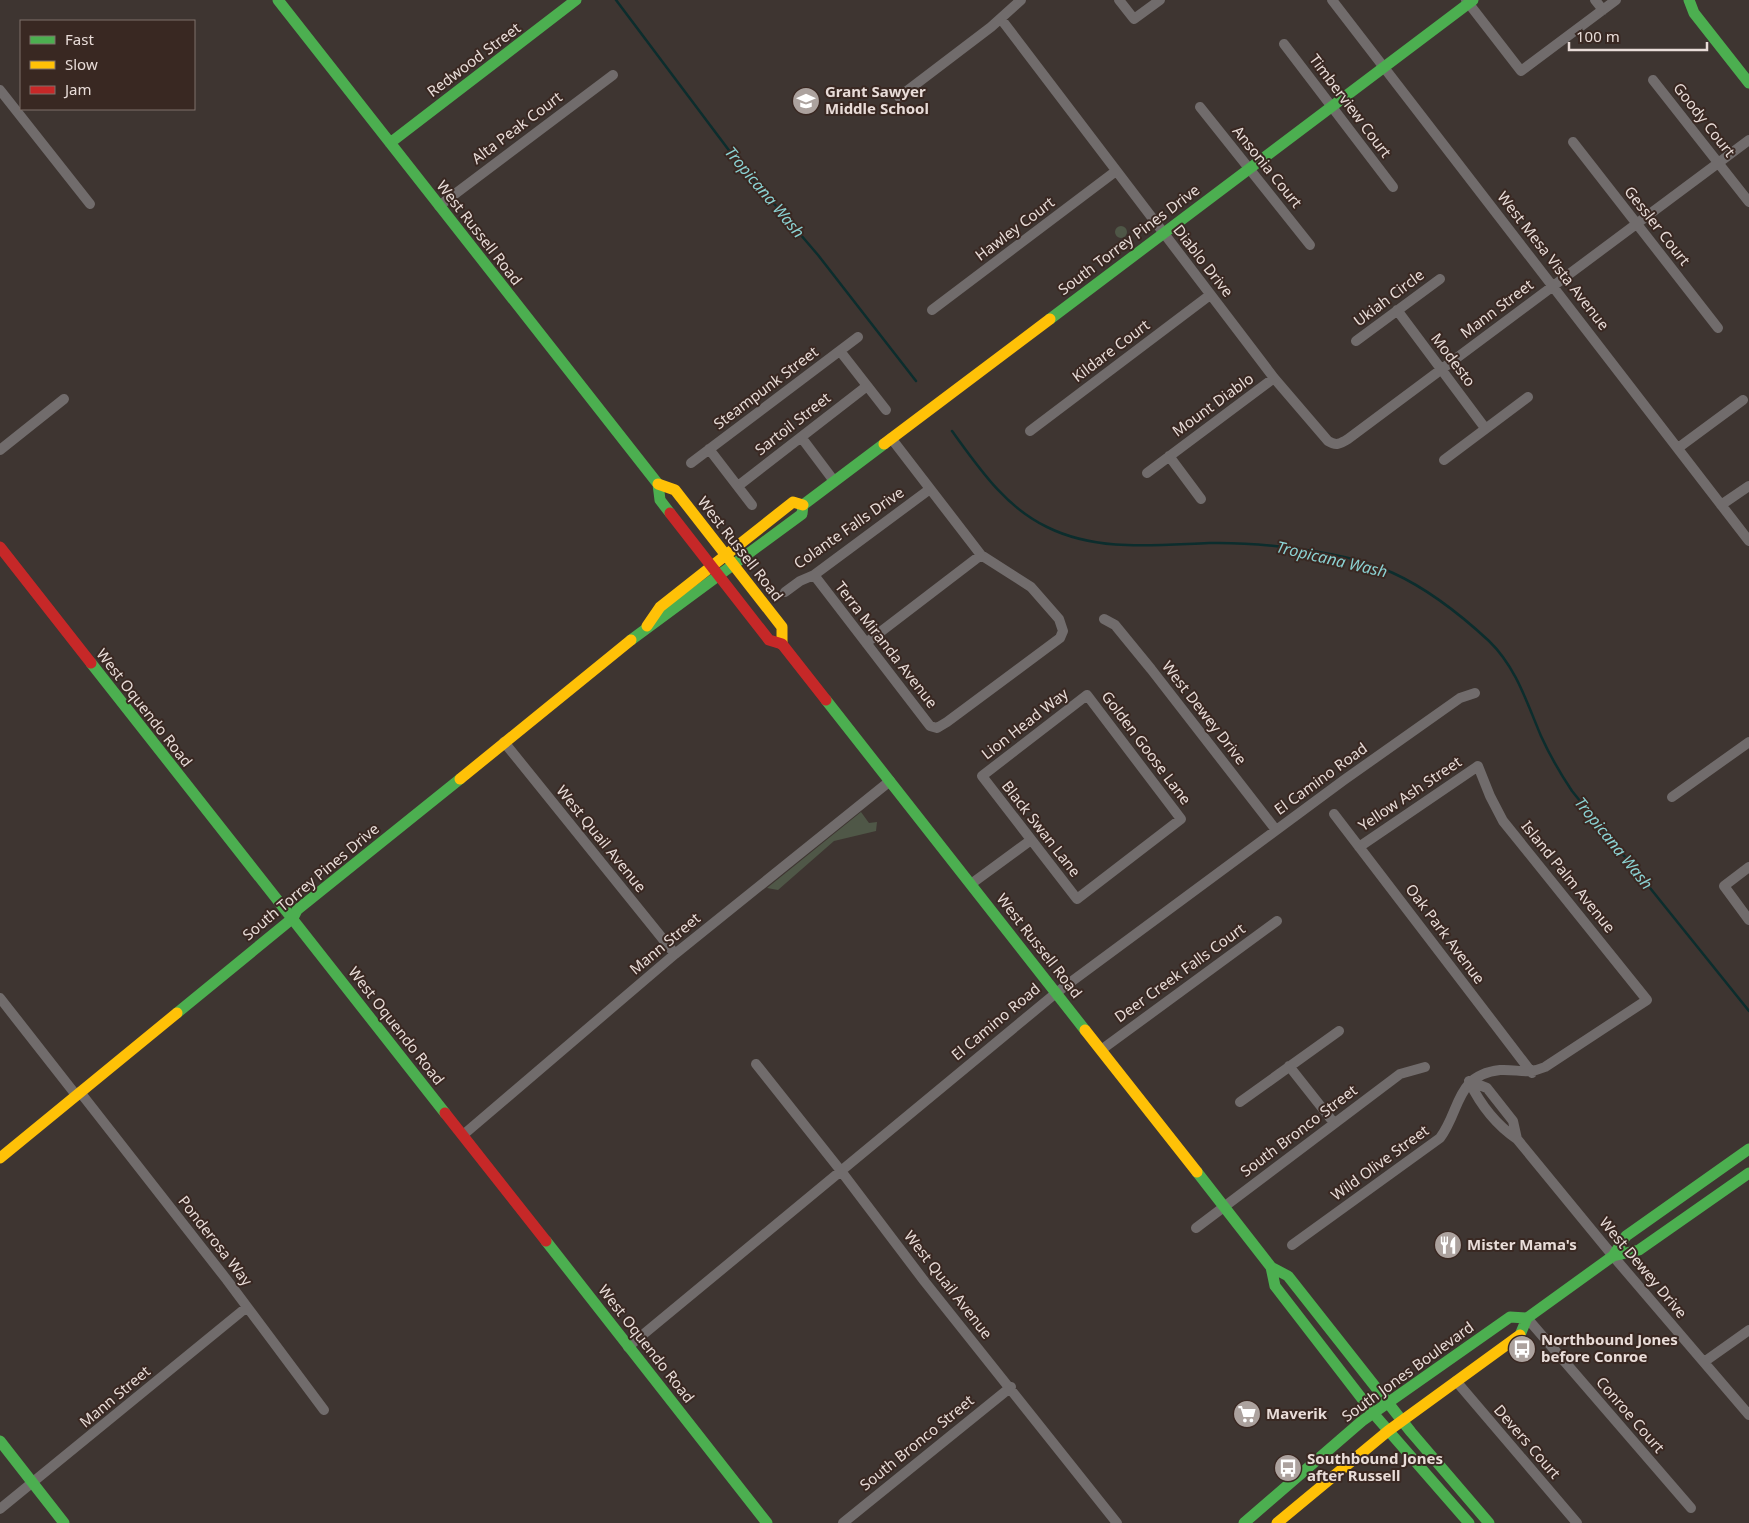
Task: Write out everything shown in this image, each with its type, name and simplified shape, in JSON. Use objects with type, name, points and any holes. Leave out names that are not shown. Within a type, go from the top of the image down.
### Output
[{"type":"main road","name":"West Russell Road","points":[[278,0],[658,484],[660,500],[769,640],[782,644],[1271,1267],[1288,1276],[1402,1420],[1489,1523]]},
{"type":"main road","name":"Redwood Street","points":[[390,143],[576,0]]},
{"type":"main road","points":[[1678,0],[1694,12],[1747,77]]},
{"type":"main road","points":[[1689,0],[1694,12]]},
{"type":"main road","name":"South Torrey Pines Drive","points":[[0,1158],[293,918],[297,910],[504,742],[643,631],[667,616],[802,514],[803,505],[1470,1]]},
{"type":"main road","name":"West Russell Road","points":[[658,484],[674,490],[782,627],[782,644]]},
{"type":"main road","name":"South Torrey Pines Drive","points":[[643,631],[660,607],[793,502],[803,505]]},
{"type":"main road","name":"West Oquendo Road","points":[[0,547],[166,761],[293,918],[767,1523]]},
{"type":"main road","name":"South Jones Boulevard","points":[[1277,1523],[1402,1420],[1522,1333],[1527,1318],[1612,1256],[1626,1236],[1749,1149]]},
{"type":"main road","name":"South Jones Boulevard","points":[[1612,1256],[1639,1250],[1749,1172]]},
{"type":"main road","name":"West Russell Road","points":[[1271,1267],[1275,1286],[1372,1413],[1469,1523]]},
{"type":"main road","name":"South Jones Boulevard","points":[[1244,1523],[1372,1413],[1510,1317],[1527,1318]]},
{"type":"main road","points":[[0,1441],[64,1523]]},
{"type":"street","points":[[899,97],[1001,19],[1021,0]]},
{"type":"street","points":[[1119,0],[1134,19],[1160,0]]},
{"type":"street","name":"West Mesa Vista Avenue","points":[[1332,0],[1749,541]]},
{"type":"street","points":[[1595,0],[1603,10]]},
{"type":"street","points":[[1470,1],[1521,71],[1616,0]]},
{"type":"street","name":"Diablo Drive","points":[[1001,19],[1071,108],[1163,234],[1274,378],[1328,441],[1334,444]]},
{"type":"street","name":"Timberview Court","points":[[1284,44],[1393,187]]},
{"type":"street","name":"Alta Peak Court","points":[[439,206],[613,75]]},
{"type":"street","name":"Goody Court","points":[[1653,80],[1749,202]]},
{"type":"street","points":[[2,96],[90,204]]},
{"type":"street","name":"Ansonia Court","points":[[1200,107],[1310,245]]},
{"type":"street","name":"Mann Street","points":[[1334,444],[1341,443],[1749,140]]},
{"type":"street","name":"Gessler Court","points":[[1573,142],[1718,328]]},
{"type":"street","name":"Hawley Court","points":[[932,310],[1116,171]]},
{"type":"street","name":"Ukiah Circle","points":[[1356,341],[1440,279]]},
{"type":"street","name":"Kildare Court","points":[[1030,432],[1210,296]]},
{"type":"street","name":"Modesto","points":[[1398,310],[1485,428]]},
{"type":"street","name":"Steampunk Street","points":[[691,463],[858,337]]},
{"type":"street","points":[[840,350],[886,410]]},
{"type":"street","name":"Mount Diablo","points":[[1146,473],[1274,378]]},
{"type":"street","name":"Sartoil Street","points":[[738,486],[868,386]]},
{"type":"street","points":[[1444,460],[1528,397]]},
{"type":"street","points":[[0,450],[64,399]]},
{"type":"street","points":[[1678,448],[1743,400]]},
{"type":"street","points":[[801,437],[834,481]]},
{"type":"street","points":[[866,643],[981,555],[891,438]]},
{"type":"street","points":[[710,449],[752,505]]},
{"type":"street","name":"Mount Diablo","points":[[1169,456],[1201,499]]},
{"type":"street","points":[[1721,506],[1749,486]]},
{"type":"street","name":"Colante Falls Drive","points":[[785,592],[800,581],[814,576],[930,489]]},
{"type":"street","name":"Terra Miranda Avenue","points":[[814,576],[930,726],[938,728],[1060,638],[1063,632],[1059,618],[1031,587],[981,555]]},
{"type":"street","name":"West Dewey Drive","points":[[1104,619],[1115,625],[1152,668],[1276,830]]},
{"type":"street","name":"El Camino Road","points":[[628,1347],[1056,993],[1276,830],[1460,698],[1475,693]]},
{"type":"street","name":"Lion Head Way","points":[[982,776],[1087,695]]},
{"type":"street","name":"Golden Goose Lane","points":[[1077,899],[1181,819],[1087,695]]},
{"type":"street","name":"West Quail Avenue","points":[[504,742],[675,954]]},
{"type":"street","points":[[1672,798],[1749,742]]},
{"type":"street","name":"Yellow Ash Street","points":[[1359,847],[1478,766]]},
{"type":"street","name":"Island Palm Avenue","points":[[1478,766],[1503,821],[1647,1000],[1546,1067],[1532,1073]]},
{"type":"street","name":"Black Swan Lane","points":[[982,776],[1077,899]]},
{"type":"street","name":"Mann Street","points":[[463,1135],[675,954],[890,781]]},
{"type":"street","name":"Oak Park Avenue","points":[[1334,814],[1532,1073]]},
{"type":"street","points":[[971,884],[1031,840]]},
{"type":"street","points":[[1749,867],[1724,886],[1749,920]]},
{"type":"street","name":"Deer Creek Falls Court","points":[[1101,1050],[1277,921]]},
{"type":"street","name":"Ponderosa Way","points":[[0,998],[78,1093],[247,1307],[324,1410]]},
{"type":"street","points":[[1240,1102],[1339,1031]]},
{"type":"street","name":"West Quail Avenue","points":[[756,1064],[841,1171],[925,1282],[1117,1523]]},
{"type":"street","points":[[1289,1066],[1334,1123]]},
{"type":"street","name":"South Bronco Street","points":[[1196,1228],[1400,1074],[1425,1067]]},
{"type":"street","points":[[1469,1081],[1488,1072],[1506,1070],[1532,1073]]},
{"type":"street","name":"West Dewey Drive","points":[[1469,1081],[1476,1095],[1500,1128],[1517,1138],[1612,1256],[1749,1415]]},
{"type":"street","name":"Wild Olive Street","points":[[1292,1245],[1440,1138],[1448,1127],[1457,1100],[1469,1081]]},
{"type":"street","name":"Mann Street","points":[[0,1509],[247,1307]]},
{"type":"street","name":"Conroe Court","points":[[1527,1318],[1691,1508]]},
{"type":"street","points":[[1704,1362],[1749,1330]]},
{"type":"street","name":"Devers Court","points":[[1456,1381],[1577,1523]]},
{"type":"street","name":"South Bronco Street","points":[[843,1523],[1010,1387]]},
{"type":"green space","points":[[1119,226],[1123,226],[1127,232],[1123,238],[1119,238],[1115,234],[1115,230]]},
{"type":"green space","points":[[861,812],[869,823],[877,822],[876,831],[834,841],[778,890],[767,888]]},
{"type":"waterway","name":"Tropicana Wash","points":[[616,0],[734,157],[818,255],[916,381]]},
{"type":"waterway","name":"Tropicana Wash","points":[[952,431],[983,472],[1018,509],[1032,519],[1066,535],[1106,544],[1230,543],[1303,549],[1374,565],[1406,579],[1444,603],[1489,641],[1507,662],[1526,698],[1548,750],[1572,791],[1749,1011]]},
{"type":"traffic: fast","points":[[278,0],[658,484],[660,500],[670,513]]},
{"type":"traffic: fast","points":[[390,143],[576,0]]},
{"type":"traffic: fast","points":[[1050,319],[1473,0]]},
{"type":"traffic: fast","points":[[1689,0],[1694,13],[1749,83]]},
{"type":"traffic: fast","points":[[631,640],[802,514],[803,505],[884,444]]},
{"type":"traffic: fast","points":[[91,663],[445,1113]]},
{"type":"traffic: fast","points":[[826,700],[1085,1030]]},
{"type":"traffic: fast","points":[[177,1013],[293,918],[297,910],[460,779]]},
{"type":"traffic: fast","points":[[1520,1335],[1527,1318],[1613,1256],[1626,1236],[1749,1149]]},
{"type":"traffic: fast","points":[[1197,1172],[1271,1267],[1288,1276],[1411,1432],[1489,1523]]},
{"type":"traffic: fast","points":[[1613,1256],[1639,1250],[1749,1173]]},
{"type":"traffic: fast","points":[[546,1241],[767,1523]]},
{"type":"traffic: fast","points":[[1271,1267],[1275,1286],[1373,1413],[1469,1523]]},
{"type":"traffic: fast","points":[[1244,1523],[1362,1421],[1510,1317],[1527,1318]]},
{"type":"traffic: fast","points":[[0,1441],[64,1523]]},
{"type":"traffic: slow","points":[[884,444],[1050,319]]},
{"type":"traffic: slow","points":[[658,484],[675,490],[782,627],[782,644]]},
{"type":"traffic: slow","points":[[647,626],[660,607],[793,502],[803,505]]},
{"type":"traffic: slow","points":[[460,779],[631,640]]},
{"type":"traffic: slow","points":[[0,1158],[177,1013]]},
{"type":"traffic: slow","points":[[1085,1030],[1197,1172]]},
{"type":"traffic: slow","points":[[1277,1523],[1388,1431],[1520,1335]]},
{"type":"traffic: jam","points":[[670,513],[769,640],[782,644],[826,700]]},
{"type":"traffic: jam","points":[[0,547],[91,663]]},
{"type":"traffic: jam","points":[[445,1113],[546,1241]]},
{"type":"place","name":"Grant Sawyer Middle School","points":[[806,101]]},
{"type":"place","name":"Mister Mama's","points":[[1448,1245]]},
{"type":"place","name":"Northbound Jones before Conroe","points":[[1522,1349]]},
{"type":"place","name":"Maverik","points":[[1247,1414]]},
{"type":"place","name":"Southbound Jones after Russell","points":[[1288,1468]]}]
